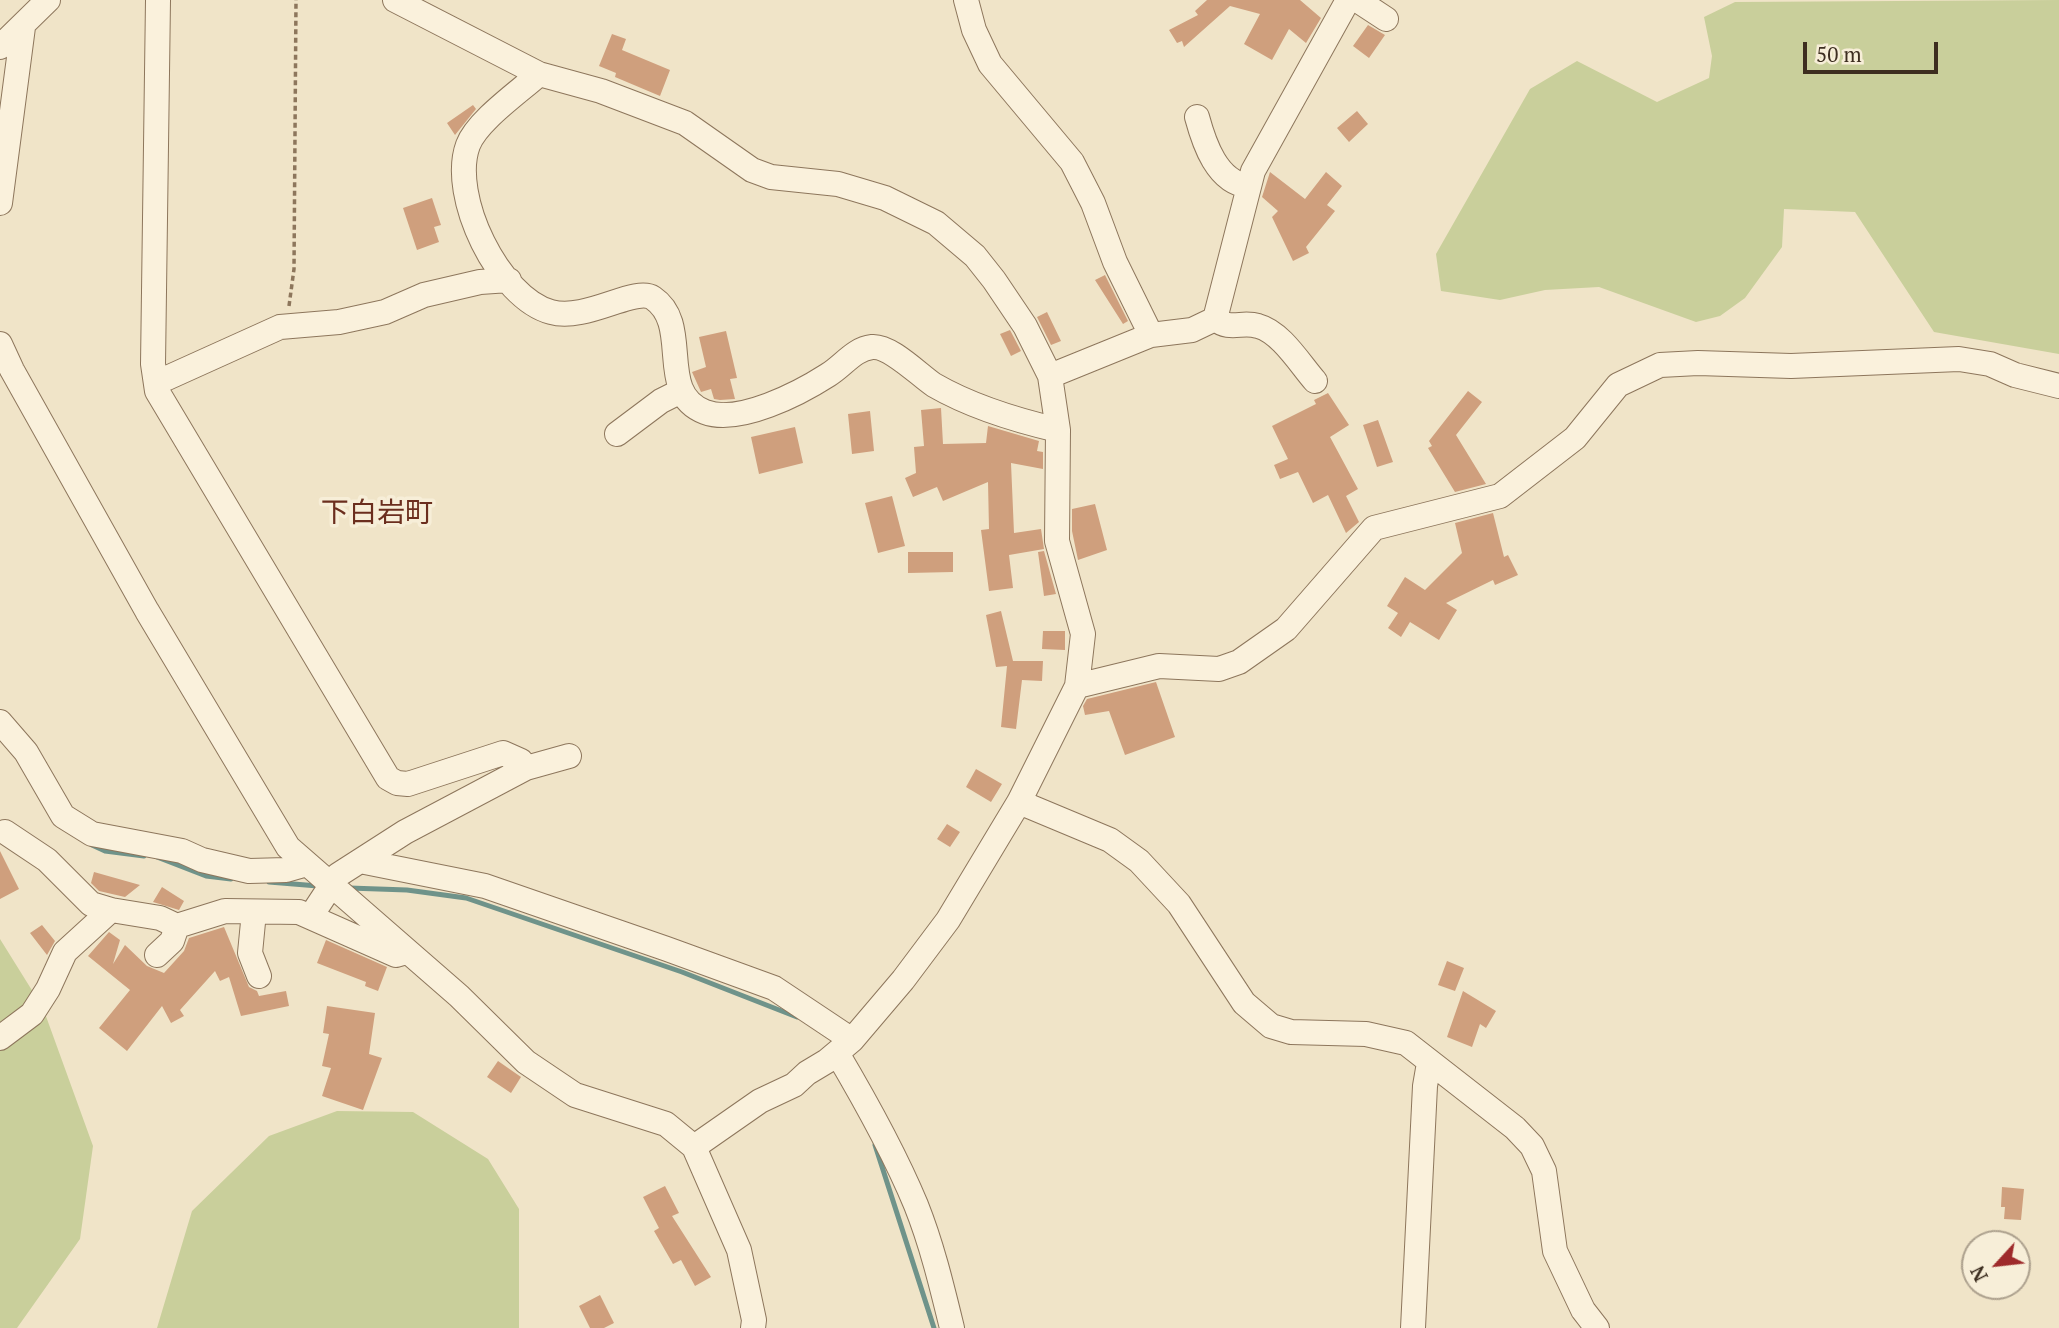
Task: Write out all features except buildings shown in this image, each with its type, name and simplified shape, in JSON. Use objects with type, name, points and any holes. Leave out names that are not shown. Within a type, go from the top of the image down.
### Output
[{"type":"street","points":[[0,47],[48,0]]},
{"type":"street","points":[[158,0],[153,364],[156,383],[166,408],[388,778],[397,783],[408,784],[503,753],[521,761],[526,768]]},
{"type":"street","points":[[395,0],[539,74],[601,91],[685,123],[752,170],[771,177],[838,184],[885,198],[936,223],[975,256],[995,280],[1025,326],[1051,376],[1058,430],[1057,541],[1083,634],[1077,686],[1019,802],[948,920],[903,980],[845,1046],[794,1085],[760,1101],[694,1147]]},
{"type":"street","points":[[966,0],[974,30],[990,64],[1072,162],[1093,203],[1115,262],[1151,335]]},
{"type":"street","points":[[1215,319],[1253,171],[1300,82],[1348,0]]},
{"type":"street","points":[[1357,0],[1386,19]]},
{"type":"street","points":[[0,203],[23,27]]},
{"type":"street","points":[[539,74],[475,134],[465,164],[469,214],[500,272],[536,306],[563,314],[598,310],[638,295],[651,298],[660,304],[669,320],[681,391],[695,407],[706,413],[753,411],[812,384],[861,350],[874,346],[886,350],[935,385],[1006,418],[1058,430]]},
{"type":"street","points":[[1196,117],[1205,148],[1222,171],[1240,185],[1249,186]]},
{"type":"street","points":[[156,383],[280,327],[339,323],[385,313],[424,295],[480,282],[509,280]]},
{"type":"street","points":[[1051,376],[1151,335],[1192,330],[1215,319]]},
{"type":"street","points":[[1215,319],[1224,326],[1257,325],[1270,332],[1315,381]]},
{"type":"street","points":[[0,344],[6,370],[288,847],[459,996],[526,1062],[575,1095],[666,1124],[694,1147],[739,1250],[754,1320],[753,1328]]},
{"type":"street","points":[[1077,686],[1159,666],[1219,668],[1239,662],[1286,629],[1374,528],[1500,495],[1575,438],[1618,386],[1660,365],[1698,363],[1777,366],[1959,359],[1990,364],[2015,375],[2059,386]]},
{"type":"street","points":[[617,434],[681,391]]},
{"type":"street","points":[[0,722],[26,752],[64,816],[92,834],[182,851],[209,862],[249,871],[286,870],[307,864]]},
{"type":"street","points":[[311,916],[338,875],[405,832],[526,768],[569,755]]},
{"type":"street","points":[[1019,802],[1110,840],[1139,860],[1179,904],[1244,1003],[1271,1026],[1291,1032],[1385,1038],[1406,1043],[1515,1128],[1532,1146],[1544,1171],[1555,1251],[1583,1310],[1597,1328]]},
{"type":"street","points":[[5,832],[47,860],[80,896],[110,910],[160,918],[177,926],[225,911],[299,912],[396,955],[407,952]]},
{"type":"street","points":[[360,861],[485,886],[774,988],[845,1046],[871,1111],[916,1205],[936,1264],[952,1328]]},
{"type":"street","points":[[0,1038],[32,1014],[48,989],[65,952],[110,910]]},
{"type":"street","points":[[254,912],[250,953],[259,976]]},
{"type":"street","points":[[157,955],[172,941],[177,926]]},
{"type":"street","points":[[1413,1328],[1425,1086],[1429,1063]]},
{"type":"path","points":[[280,327],[288,312],[294,269],[296,0]]},
{"type":"green space","points":[[2059,0],[2059,354],[1934,332],[1855,212],[1784,209],[1782,247],[1745,298],[1720,316],[1696,322],[1599,287],[1545,290],[1500,300],[1441,291],[1436,254],[1530,89],[1577,61],[1657,102],[1709,78],[1712,56],[1704,17],[1735,2]]},
{"type":"green space","points":[[0,939],[43,1008],[93,1146],[80,1239],[17,1328],[0,1328]]},
{"type":"green space","points":[[337,1111],[413,1112],[488,1159],[519,1209],[519,1328],[157,1328],[192,1211],[269,1136]]},
{"type":"waterway","points":[[92,845],[105,851],[144,856]]},
{"type":"waterway","points":[[157,857],[206,876],[231,879]]},
{"type":"waterway","points":[[269,882],[318,886]]},
{"type":"waterway","points":[[349,888],[407,890],[466,898],[682,972],[797,1017]]},
{"type":"waterway","points":[[875,1145],[934,1328]]},
{"type":"district","name":"下白岩町","points":[[377,514]]}]
